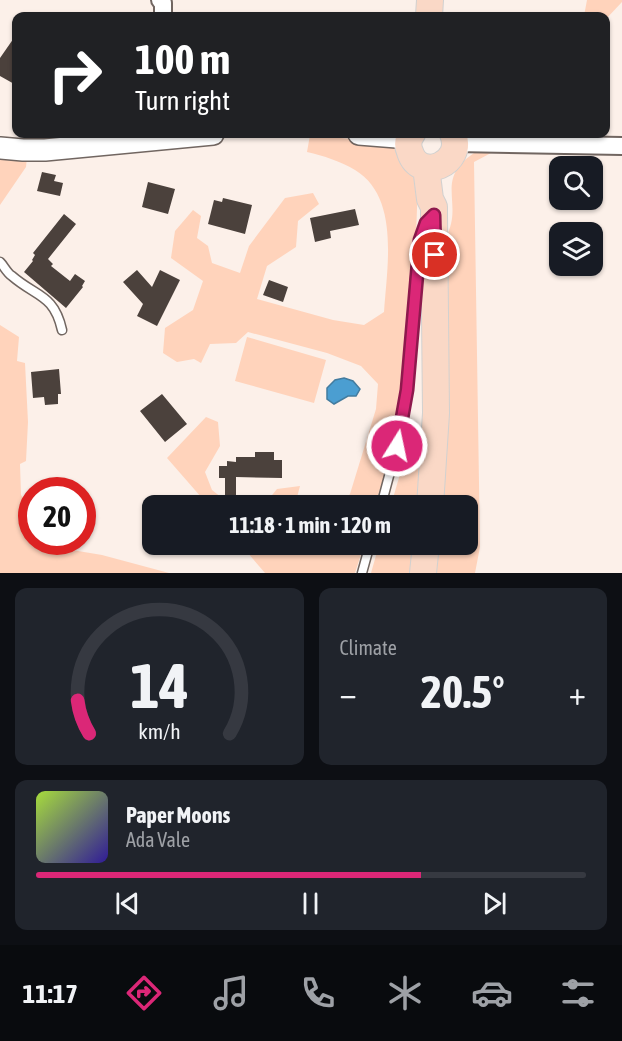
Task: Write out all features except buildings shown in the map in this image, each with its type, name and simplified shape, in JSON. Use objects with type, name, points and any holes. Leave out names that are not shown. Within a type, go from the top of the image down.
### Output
[{"type":"main road","points":[[403,138],[415,161],[444,152],[434,211],[436,413],[431,495]]},
{"type":"main road","points":[[423,573],[425,555]]},
{"type":"street","points":[[0,148],[45,150],[150,138]]},
{"type":"street","points":[[444,152],[622,146]]},
{"type":"lane","points":[[384,495],[397,446],[407,390],[420,240],[426,223],[434,211]]},
{"type":"lane","points":[[0,262],[11,276],[51,303],[58,313],[62,330]]},
{"type":"lane","points":[[362,573],[367,555]]},
{"type":"shaded area","points":[[587,0],[622,0],[610,15],[610,12],[585,12]]},
{"type":"shaded area","points":[[309,138],[372,141],[394,147],[409,159],[418,181],[416,236],[400,409],[392,451],[378,495],[349,495],[376,409],[378,384],[361,366],[327,353],[248,332],[236,343],[210,344],[201,363],[194,359],[177,362],[163,353],[165,328],[193,310],[203,281],[171,258],[175,231],[193,210],[201,216],[197,238],[208,246],[212,263],[240,273],[249,246],[285,198],[313,193],[319,204],[298,221],[296,247],[267,266],[257,299],[333,320],[364,325],[384,312],[388,234],[379,197],[369,182],[355,170],[332,159],[307,152]]},
{"type":"shaded area","points":[[0,153],[27,157],[26,167],[0,205]]},
{"type":"shaded area","points":[[474,153],[491,153],[474,162],[480,547],[475,573],[433,573],[436,555],[478,555],[478,495],[441,495],[446,400],[448,233],[452,221],[452,181],[462,163]]},
{"type":"shaded area","points":[[0,325],[19,337],[17,361],[25,363],[28,422],[26,461],[20,464],[20,477],[18,477],[18,555],[96,554],[169,573],[0,573]]},
{"type":"shaded area","points":[[247,337],[326,360],[314,403],[235,381]]},
{"type":"shaded area","points":[[206,417],[218,422],[220,446],[205,472],[212,490],[218,495],[199,495],[167,458]]},
{"type":"shaded area","points":[[420,435],[417,495],[394,495],[410,440]]},
{"type":"shaded area","points":[[300,486],[298,495],[272,495],[277,489]]},
{"type":"shaded area","points":[[250,555],[361,555],[355,573],[265,573]]},
{"type":"shaded area","points":[[376,555],[413,555],[412,573],[371,573]]},
{"type":"water","points":[[344,378],[353,381],[360,389],[356,396],[348,396],[334,404],[327,399],[327,388],[335,380]]},
{"type":"route","points":[[397,446],[407,390],[420,240],[426,223],[434,215],[435,255]]}]
